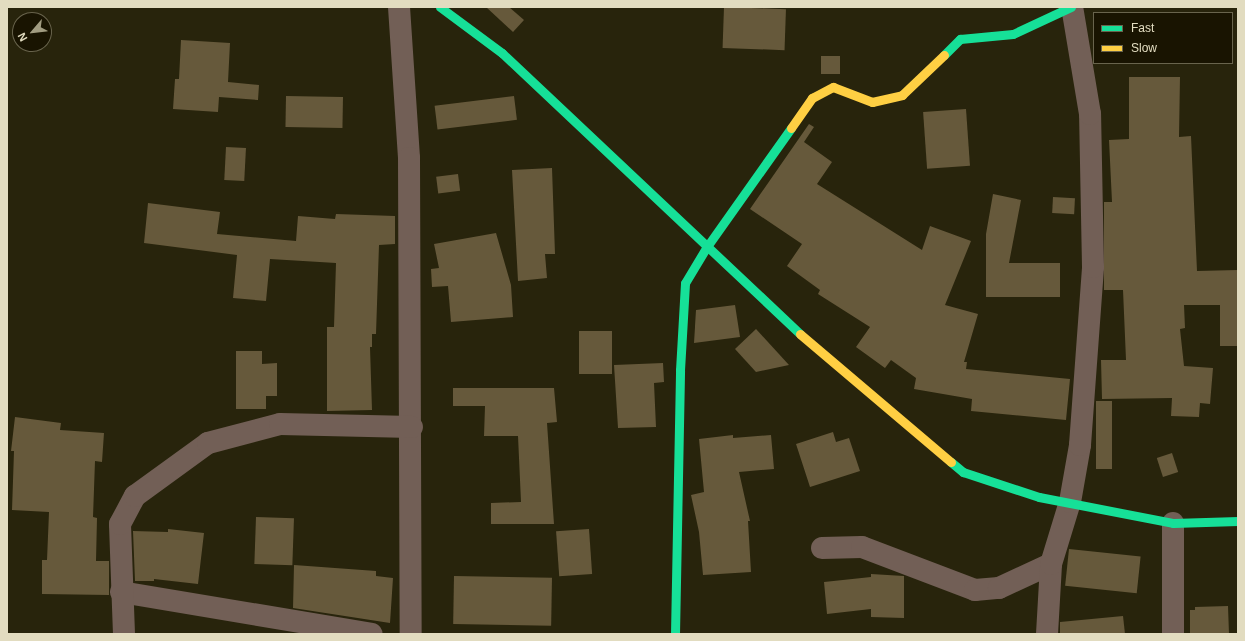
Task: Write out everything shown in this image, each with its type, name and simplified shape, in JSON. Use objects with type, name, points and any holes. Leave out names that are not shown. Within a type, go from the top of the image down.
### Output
[{"type":"street","points":[[399,7],[409,158],[412,427],[411,634]]},
{"type":"street","points":[[440,7],[502,53],[706,248],[793,328],[963,472],[1039,497],[1173,523],[1236,518]]},
{"type":"street","points":[[675,634],[680,370],[685,283],[706,248],[812,98],[832,87],[872,102],[902,95],[960,39],[1013,34],[1072,7],[1090,114],[1093,267],[1080,445],[1070,502],[1051,564],[1048,634]]},
{"type":"street","points":[[124,634],[121,592],[120,524],[135,496],[208,443],[280,424],[412,427]]},
{"type":"street","points":[[1173,523],[1173,634]]},
{"type":"street","points":[[822,548],[862,547],[975,590],[999,588],[1051,564]]},
{"type":"street","points":[[121,592],[372,634]]},
{"type":"building","points":[[486,7],[509,7],[524,20],[513,32]]},
{"type":"building","points":[[724,7],[786,9],[785,50],[723,48]]},
{"type":"building","points":[[181,40],[230,43],[228,82],[259,85],[258,100],[219,97],[218,112],[173,109],[175,79],[179,79]]},
{"type":"building","points":[[821,56],[840,56],[840,74],[821,74]]},
{"type":"building","points":[[1129,77],[1180,77],[1179,137],[1191,136],[1197,271],[1238,270],[1238,346],[1220,346],[1220,305],[1184,305],[1185,328],[1180,329],[1184,366],[1213,368],[1210,404],[1200,403],[1199,417],[1171,416],[1172,398],[1102,399],[1101,360],[1126,360],[1123,290],[1104,290],[1104,202],[1112,202],[1109,140],[1129,139]]},
{"type":"building","points":[[286,96],[343,97],[342,128],[285,127]]},
{"type":"building","points":[[514,96],[517,120],[438,130],[435,106]]},
{"type":"building","points":[[966,109],[970,166],[927,169],[923,112]]},
{"type":"building","points":[[809,124],[814,127],[804,142],[832,162],[817,184],[922,250],[930,226],[971,241],[945,305],[978,314],[964,362],[967,362],[966,369],[1070,379],[1066,420],[971,411],[972,399],[914,389],[916,378],[891,360],[885,368],[856,347],[870,327],[818,294],[820,290],[787,266],[802,244],[750,209]]},
{"type":"building","points":[[226,147],[246,148],[244,181],[224,180]]},
{"type":"building","points":[[552,168],[555,254],[545,254],[547,278],[518,281],[512,170]]},
{"type":"building","points":[[458,174],[460,191],[438,194],[436,177]]},
{"type":"building","points":[[993,194],[1021,200],[1009,263],[1060,263],[1060,297],[986,297],[986,234]]},
{"type":"building","points":[[1053,197],[1075,198],[1074,214],[1052,213]]},
{"type":"building","points":[[148,203],[220,212],[217,234],[296,241],[298,216],[335,219],[336,214],[395,216],[395,244],[379,245],[376,334],[372,334],[372,347],[370,347],[372,410],[327,411],[327,327],[334,327],[336,263],[270,259],[266,301],[233,298],[237,255],[144,243]]},
{"type":"building","points":[[496,233],[511,285],[513,317],[451,322],[448,286],[432,287],[431,269],[439,268],[434,244]]},
{"type":"building","points":[[735,305],[740,337],[694,343],[696,310]]},
{"type":"building","points":[[756,329],[789,365],[756,372],[735,349]]},
{"type":"building","points":[[579,331],[612,331],[612,374],[579,374]]},
{"type":"building","points":[[236,351],[262,351],[262,364],[277,363],[277,396],[266,396],[266,409],[236,409]]},
{"type":"building","points":[[663,363],[664,382],[654,383],[656,427],[618,428],[614,365]]},
{"type":"building","points":[[453,388],[554,388],[557,422],[547,423],[554,524],[491,524],[491,503],[521,502],[518,436],[484,436],[485,406],[453,406]]},
{"type":"building","points":[[1096,401],[1112,401],[1112,469],[1096,469]]},
{"type":"building","points":[[15,417],[61,423],[60,430],[104,433],[102,462],[95,461],[93,517],[97,518],[96,561],[109,561],[109,595],[42,594],[42,560],[47,560],[49,512],[12,510],[14,451],[11,451]]},
{"type":"building","points":[[833,432],[836,442],[849,438],[860,471],[810,487],[796,444]]},
{"type":"building","points":[[733,435],[733,438],[771,435],[774,469],[739,472],[750,521],[748,521],[751,572],[703,575],[699,532],[691,495],[704,492],[699,439]]},
{"type":"building","points":[[1172,453],[1178,472],[1163,477],[1157,458]]},
{"type":"building","points":[[256,517],[294,518],[292,565],[254,564]]},
{"type":"building","points":[[168,529],[204,533],[198,584],[154,579],[154,581],[135,581],[133,531],[168,532]]},
{"type":"building","points":[[589,529],[592,574],[559,576],[556,531]]},
{"type":"building","points":[[1069,549],[1141,557],[1137,593],[1065,586]]},
{"type":"building","points":[[294,565],[376,571],[376,576],[393,578],[390,623],[293,608]]},
{"type":"building","points":[[871,574],[904,576],[904,618],[871,617],[871,609],[827,614],[824,582],[871,577]]},
{"type":"building","points":[[454,576],[552,578],[551,626],[453,624]]},
{"type":"building","points":[[1228,606],[1229,634],[1190,634],[1190,610],[1195,610],[1195,607]]},
{"type":"building","points":[[1123,616],[1125,634],[1060,634],[1060,622]]},
{"type":"traffic: fast","points":[[440,7],[502,53],[800,334]]},
{"type":"traffic: fast","points":[[944,55],[960,39],[1013,34],[1071,7]]},
{"type":"traffic: fast","points":[[675,634],[680,370],[685,283],[706,248],[791,128]]},
{"type":"traffic: fast","points":[[951,462],[963,472],[1039,497],[1173,523],[1238,521]]},
{"type":"traffic: slow","points":[[791,128],[812,98],[833,87],[872,102],[902,95],[944,55]]},
{"type":"traffic: slow","points":[[800,334],[951,462]]}]
